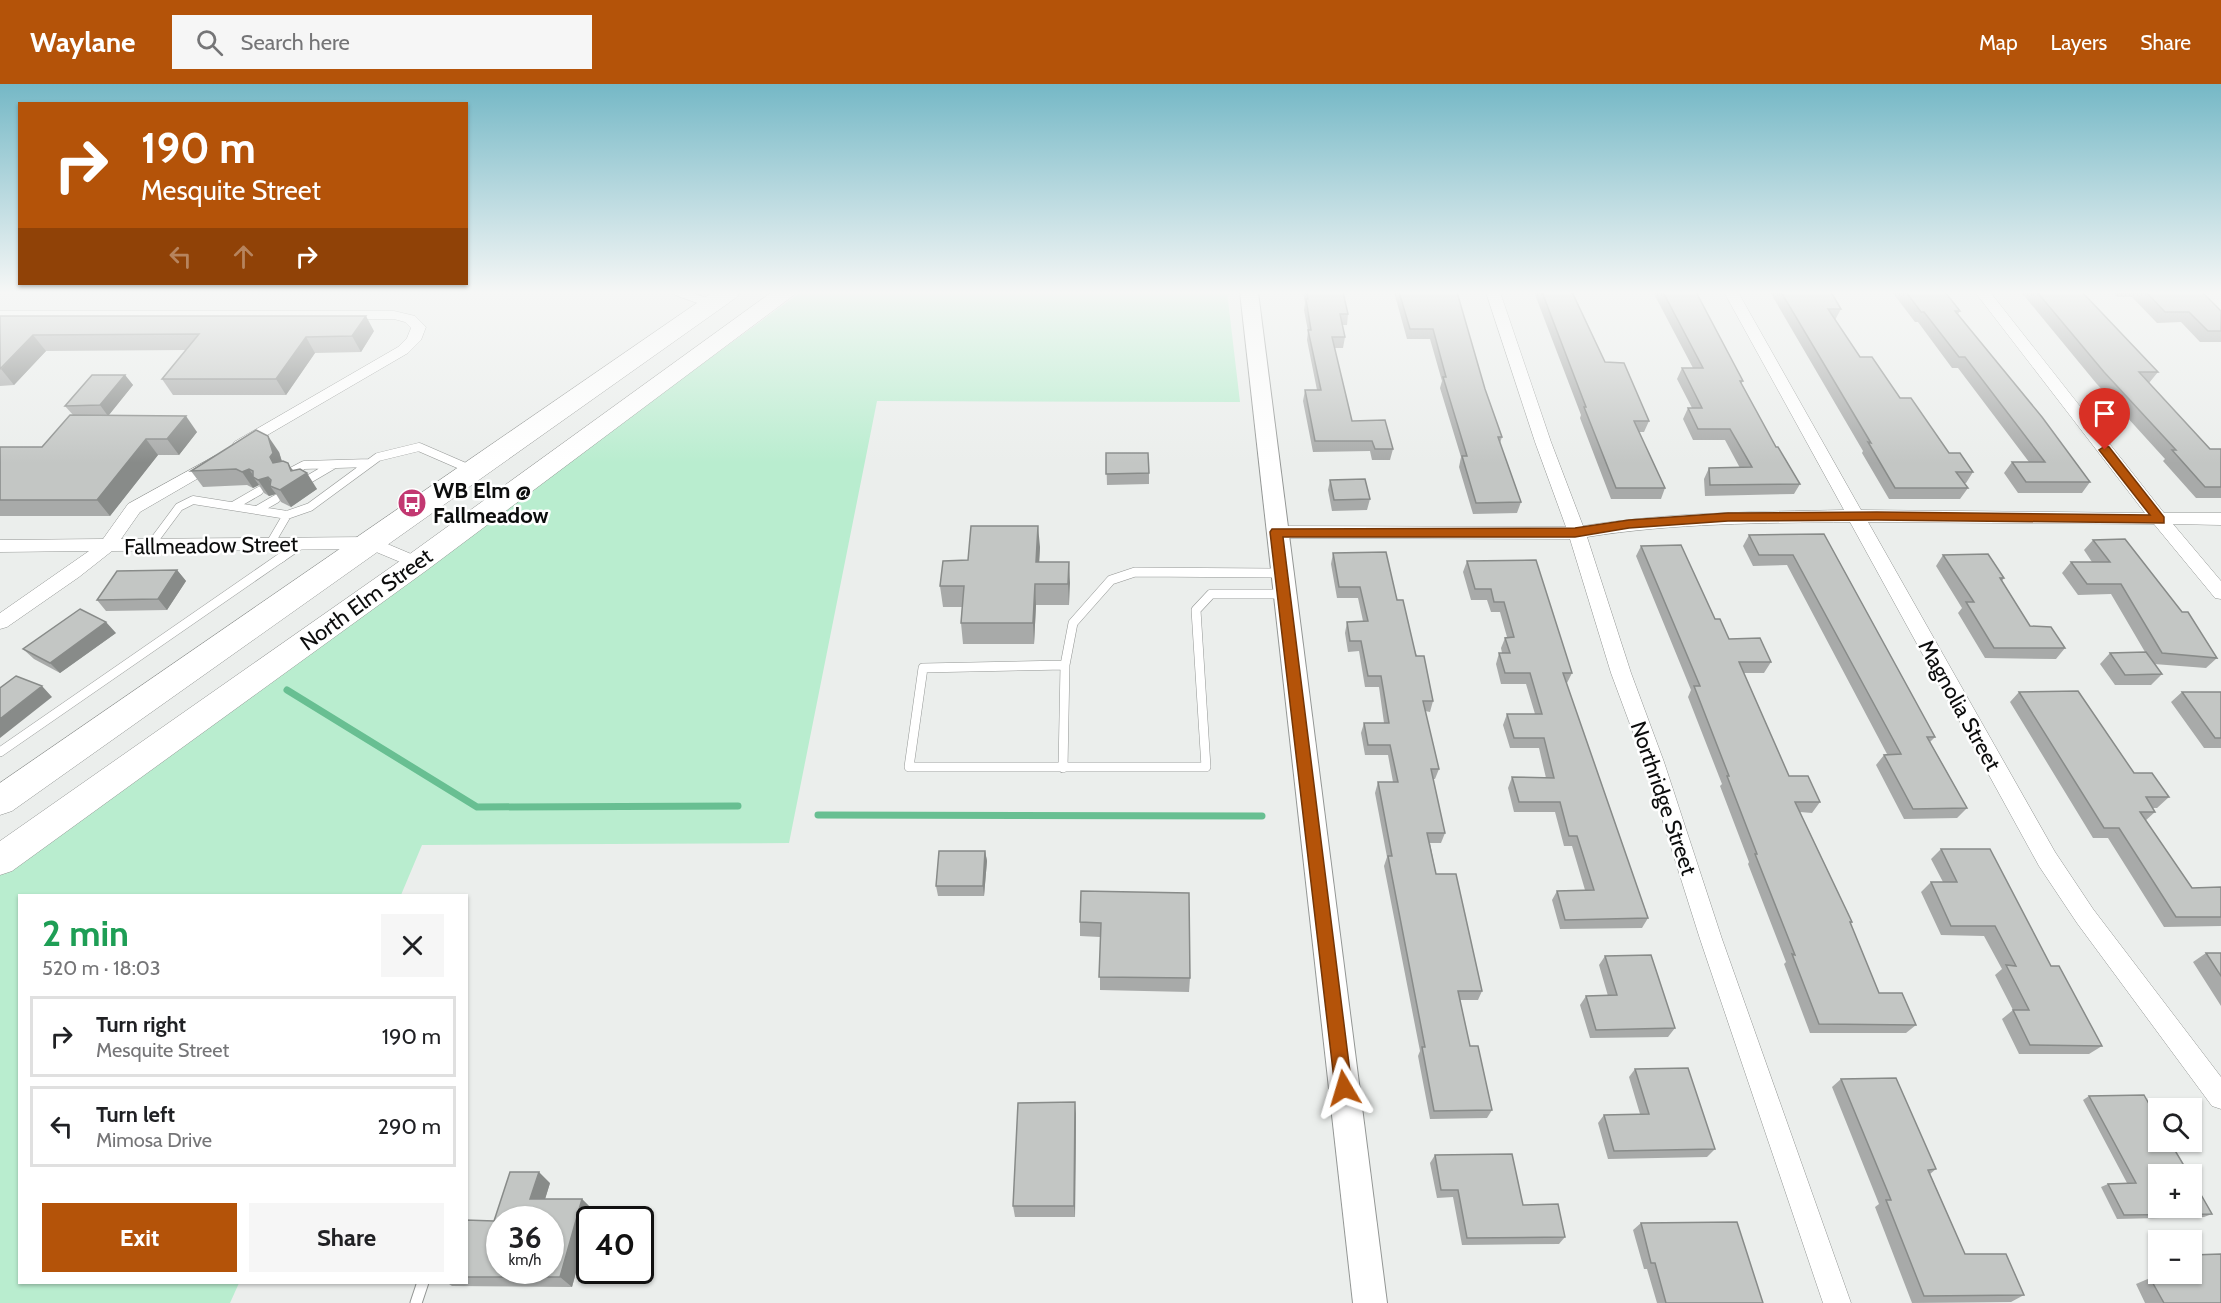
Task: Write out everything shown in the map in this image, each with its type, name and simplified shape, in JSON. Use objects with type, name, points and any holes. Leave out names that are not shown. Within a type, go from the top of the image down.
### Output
[{"type":"main road","name":"North Elm Street","points":[[0,801],[648,349]]},
{"type":"main road","name":"North Elm Street","points":[[0,860],[417,563],[709,349]]},
{"type":"street","points":[[0,622],[73,573],[107,546],[134,508],[404,349]]},
{"type":"street","points":[[1255,349],[1370,1303]]},
{"type":"street","name":"Northridge Street","points":[[1512,349],[1543,442],[1567,502],[1621,673],[1654,762],[1711,939],[1837,1303]]},
{"type":"street","name":"Magnolia Street","points":[[1762,349],[2047,859],[2085,916],[2221,1097]]},
{"type":"street","points":[[2026,349],[2160,520],[2221,593]]},
{"type":"street","points":[[1276,532],[1575,533],[1629,524],[1707,518],[1854,516],[2221,519]]},
{"type":"street","name":"Fallmeadow Street","points":[[0,546],[371,543],[417,563]]},
{"type":"lane","points":[[150,546],[179,507],[193,500],[287,515],[310,507],[378,457],[419,447],[474,471]]},
{"type":"lane","points":[[287,474],[304,465],[370,462]]},
{"type":"lane","points":[[304,482],[335,464]]},
{"type":"lane","points":[[233,506],[259,490]]},
{"type":"lane","points":[[256,510],[276,499]]},
{"type":"lane","points":[[270,544],[287,515]]},
{"type":"lane","points":[[0,752],[302,544]]},
{"type":"lane","points":[[1063,768],[1065,665],[1073,623],[1111,580],[1135,572],[1282,583]]},
{"type":"lane","points":[[1065,665],[922,668],[909,767],[1206,767],[1196,610],[1211,594],[1282,583]]},
{"type":"lane","points":[[416,1303],[422,1284]]},
{"type":"green space","points":[[723,349],[1234,349],[1240,402],[877,401],[789,843],[422,845],[401,894],[18,894],[18,1284],[239,1284],[230,1303],[0,1303],[0,874]]},
{"type":"building","points":[[0,349],[20,349],[0,369]]},
{"type":"building","points":[[187,349],[298,349],[276,379],[162,379]]},
{"type":"building","points":[[1312,349],[1335,349],[1352,421],[1385,420],[1393,449],[1375,449],[1372,441],[1315,441],[1305,390],[1321,390]]},
{"type":"building","points":[[1438,349],[1473,349],[1502,437],[1498,437],[1521,502],[1476,503],[1462,456],[1467,456],[1443,377],[1446,377]]},
{"type":"building","points":[[1564,349],[1599,349],[1605,362],[1624,363],[1649,421],[1634,421],[1665,488],[1616,488],[1584,407],[1586,407]]},
{"type":"building","points":[[1693,349],[1726,349],[1743,381],[1740,381],[1776,447],[1800,484],[1710,485],[1709,468],[1752,467],[1730,429],[1698,429],[1688,408],[1702,408],[1682,368],[1703,368]]},
{"type":"building","points":[[1815,349],[1855,349],[1860,357],[1872,357],[1900,398],[1911,398],[1949,453],[1960,453],[1973,472],[1956,472],[1968,488],[1895,488],[1868,442],[1871,443]]},
{"type":"building","points":[[1953,349],[1986,349],[2042,417],[2090,482],[2026,482],[2012,462],[2045,462],[1965,357],[1959,357]]},
{"type":"building","points":[[2085,349],[2136,349],[2158,372],[2139,372],[2210,449],[2221,449],[2221,487],[2205,487],[2172,450],[2176,450]]},
{"type":"building","points":[[92,375],[125,375],[100,405],[65,406]]},
{"type":"building","points":[[70,415],[186,416],[167,439],[146,439],[97,500],[0,500],[0,447],[42,447]]},
{"type":"building","points":[[256,430],[268,436],[273,453],[270,457],[273,463],[283,461],[288,463],[291,471],[300,469],[307,473],[280,490],[270,486],[271,480],[268,477],[258,480],[253,477],[253,471],[249,469],[242,472],[236,469],[191,471]]},
{"type":"building","points":[[1106,453],[1148,453],[1149,473],[1106,474]]},
{"type":"building","points":[[1365,479],[1370,499],[1334,500],[1330,480]]},
{"type":"building","points":[[971,526],[1038,526],[1036,562],[1069,562],[1068,584],[1035,584],[1033,623],[961,623],[964,586],[940,586],[943,561],[968,560]]},
{"type":"building","points":[[1824,534],[1935,737],[1927,737],[1967,808],[1913,809],[1884,755],[1901,754],[1793,555],[1759,555],[1749,535]]},
{"type":"building","points":[[2125,539],[2182,612],[2188,612],[2217,658],[2162,653],[2121,584],[2087,584],[2071,562],[2110,562],[2093,540]]},
{"type":"building","points":[[1681,545],[1715,619],[1720,619],[1729,639],[1760,638],[1771,662],[1739,662],[1789,776],[1808,776],[1820,802],[1795,802],[1852,922],[1850,922],[1879,993],[1902,993],[1916,1025],[1819,1024],[1694,686],[1700,686],[1641,546]]},
{"type":"building","points":[[1386,552],[1397,600],[1403,600],[1416,656],[1424,656],[1433,701],[1423,701],[1439,769],[1431,769],[1445,833],[1427,833],[1436,874],[1456,874],[1482,991],[1458,991],[1470,1046],[1478,1046],[1492,1110],[1434,1111],[1422,1047],[1425,1047],[1388,856],[1392,856],[1378,782],[1398,782],[1390,745],[1368,745],[1364,723],[1389,723],[1381,676],[1368,676],[1361,641],[1350,641],[1347,622],[1368,621],[1360,587],[1339,587],[1333,553]]},
{"type":"building","points":[[1988,554],[2030,626],[2051,627],[2065,648],[1994,648],[1966,602],[1974,602],[1943,555]]},
{"type":"building","points":[[1536,560],[1572,673],[1563,673],[1648,918],[1565,920],[1557,891],[1594,890],[1577,836],[1569,836],[1560,802],[1519,802],[1512,777],[1554,778],[1544,738],[1514,738],[1507,714],[1542,714],[1530,673],[1505,673],[1499,653],[1510,653],[1505,638],[1514,637],[1504,602],[1494,602],[1491,589],[1475,589],[1467,561]]},
{"type":"building","points":[[177,570],[158,599],[97,600],[117,571]]},
{"type":"building","points":[[80,609],[106,622],[50,663],[23,649]]},
{"type":"building","points":[[2146,652],[2162,674],[2125,675],[2110,653]]},
{"type":"building","points":[[16,676],[42,686],[0,719],[0,688]]},
{"type":"building","points":[[2078,691],[2134,773],[2152,773],[2169,797],[2146,797],[2155,812],[2140,812],[2192,888],[2221,887],[2221,917],[2176,917],[2119,828],[2104,828],[2019,692]]},
{"type":"building","points":[[2182,692],[2221,692],[2221,738],[2215,738]]},
{"type":"building","points":[[1941,849],[1990,849],[2051,966],[2059,966],[2102,1046],[2030,1045],[2013,1010],[2029,1010],[2006,965],[2016,966],[1995,926],[1951,926],[1931,882],[1957,882]]},
{"type":"building","points":[[939,851],[985,851],[983,886],[936,886]]},
{"type":"building","points":[[1081,891],[1189,893],[1190,978],[1099,977],[1101,923],[1080,922]]},
{"type":"building","points":[[2206,953],[2221,953],[2221,976]]},
{"type":"building","points":[[1651,955],[1675,1028],[1596,1030],[1586,996],[1617,995],[1605,956]]},
{"type":"building","points":[[1688,1068],[1715,1149],[1614,1151],[1604,1115],[1649,1114],[1635,1069]]},
{"type":"building","points":[[1896,1078],[1936,1169],[1928,1170],[1965,1254],[2006,1254],[2024,1295],[1924,1296],[1886,1200],[1891,1200],[1841,1079]]},
{"type":"building","points":[[2144,1095],[2148,1102],[2148,1152],[2176,1152],[2183,1164],[2148,1164],[2148,1215],[2124,1215],[2108,1184],[2136,1183],[2089,1096]]},
{"type":"building","points":[[1075,1102],[1074,1206],[1013,1206],[1018,1103]]},
{"type":"building","points":[[1512,1154],[1523,1205],[1558,1204],[1565,1237],[1467,1238],[1458,1190],[1441,1190],[1435,1155]]},
{"type":"building","points":[[510,1172],[539,1172],[530,1199],[582,1199],[580,1206],[576,1206],[576,1220],[564,1263],[564,1206],[499,1206]]},
{"type":"building","points":[[2202,1196],[2212,1214],[2202,1214]]},
{"type":"building","points":[[468,1220],[486,1221],[486,1277],[468,1277]]},
{"type":"building","points":[[1737,1222],[1763,1303],[1666,1303],[1655,1263],[1651,1263],[1641,1223]]},
{"type":"building","points":[[2221,1254],[2221,1303],[2164,1303],[2153,1284],[2202,1284],[2202,1255]]},
{"type":"waterway","points":[[287,690],[477,807],[738,806]]},
{"type":"waterway","points":[[818,815],[1262,816]]},
{"type":"place","name":"WB Elm @ Fallmeadow","points":[[412,503]]},
{"type":"route","points":[[1344,1088],[1276,532],[1575,533],[1629,524],[1728,517],[1877,516],[2160,520],[2105,450]]}]
